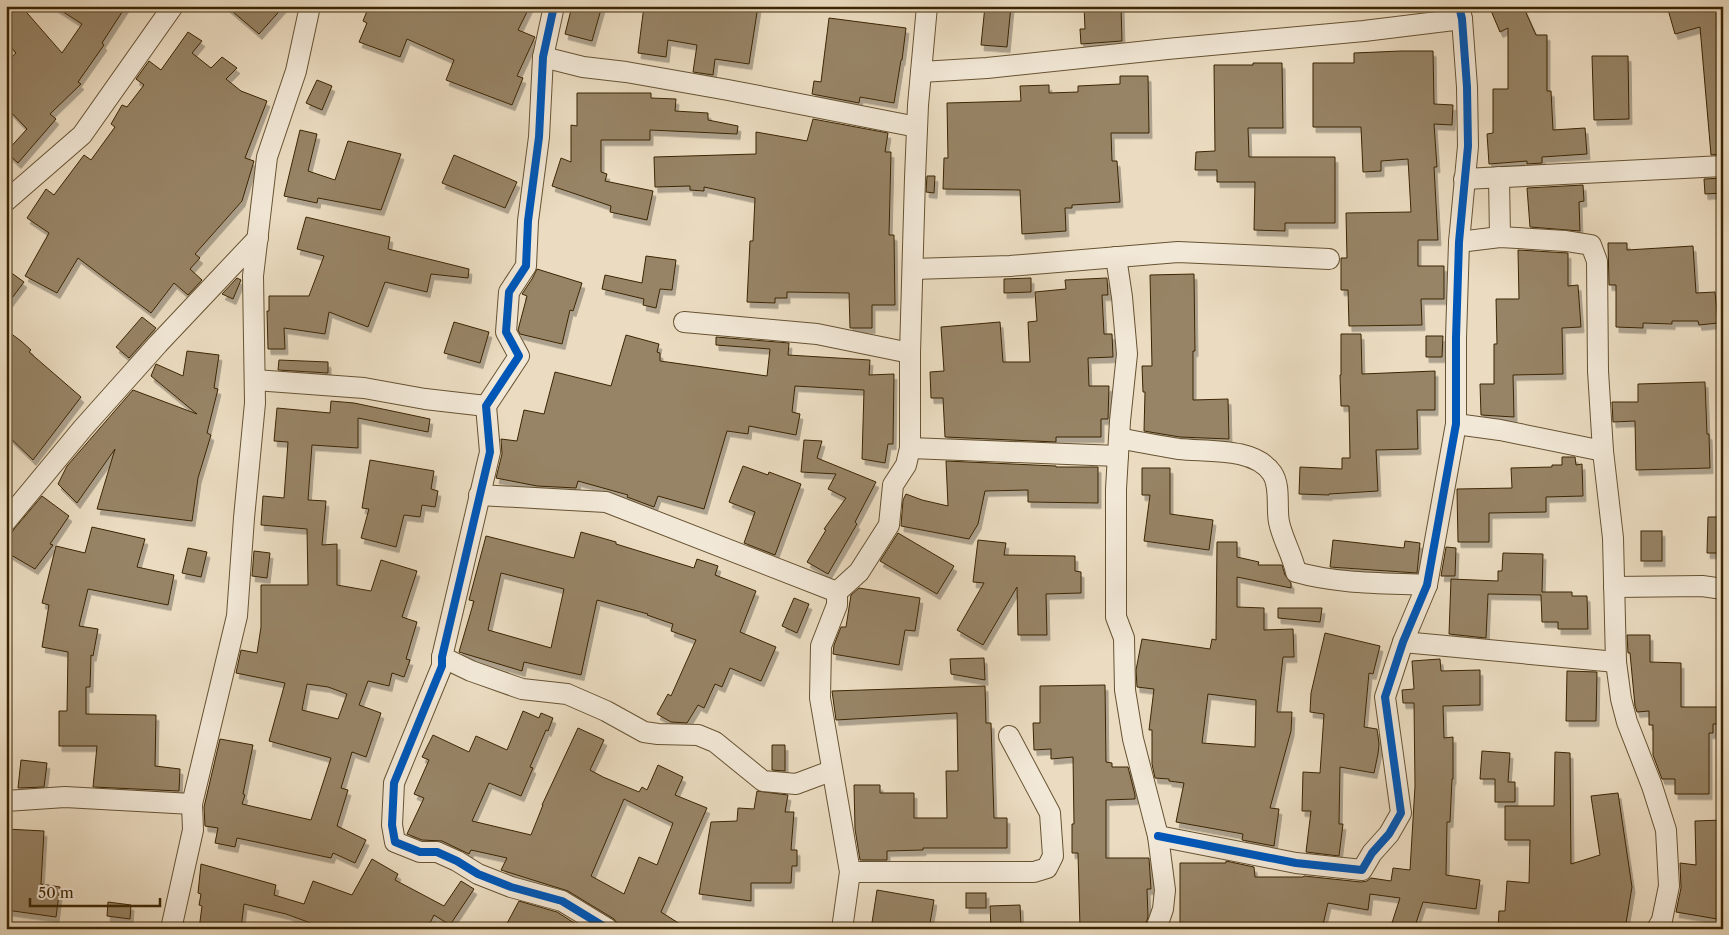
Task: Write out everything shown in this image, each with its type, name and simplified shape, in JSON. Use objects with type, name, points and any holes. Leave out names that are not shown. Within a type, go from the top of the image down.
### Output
[{"type":"street","points":[[6,201],[82,135],[173,6]]},
{"type":"street","points":[[171,929],[193,830],[192,804],[237,616],[244,518],[256,403],[253,276],[267,157],[296,71],[310,6]]},
{"type":"street","points":[[554,6],[543,57],[539,138],[528,221],[526,266],[509,292],[506,332],[519,356],[486,406],[490,452],[442,657],[442,666],[394,783],[392,825],[395,842],[420,852],[437,852],[487,877],[562,901],[608,929]]},
{"type":"street","points":[[842,929],[850,872],[831,771],[820,698],[821,646],[837,605],[837,592],[859,572],[889,525],[893,485],[906,465],[910,448],[910,353],[917,128],[920,72],[927,6]]},
{"type":"street","points":[[920,72],[988,68],[1364,31],[1461,13],[1468,87],[1468,146],[1459,242],[1456,424],[1427,585],[1403,642],[1385,697],[1401,813],[1389,834],[1372,853],[1362,870],[1296,863],[1158,836]]},
{"type":"street","points":[[543,57],[583,67],[626,72],[728,90],[917,128]]},
{"type":"street","points":[[1464,179],[1723,166]]},
{"type":"street","points":[[1499,178],[1500,237]]},
{"type":"street","points":[[1459,242],[1500,237],[1566,241],[1591,245],[1597,261],[1598,371],[1603,451],[1613,538],[1616,662],[1621,699],[1627,722],[1652,786],[1666,830],[1668,886],[1664,926]]},
{"type":"street","points":[[6,522],[115,393],[258,238]]},
{"type":"street","points":[[913,269],[1010,266],[1178,252],[1329,259]]},
{"type":"street","points":[[1116,257],[1127,354],[1116,489],[1116,617],[1124,638],[1125,690],[1133,738],[1158,836],[1165,890],[1163,909],[1156,929]]},
{"type":"street","points":[[684,322],[817,334],[910,353]]},
{"type":"street","points":[[255,380],[364,388],[425,399],[486,406]]},
{"type":"street","points":[[1456,424],[1500,430],[1603,451]]},
{"type":"street","points":[[910,448],[1119,447],[1227,452],[1252,458],[1263,464],[1273,474],[1279,522],[1293,558],[1296,572],[1315,578],[1427,585]]},
{"type":"street","points":[[480,495],[606,502],[837,592]]},
{"type":"street","points":[[1614,586],[1702,586],[1723,589]]},
{"type":"street","points":[[1403,642],[1616,662]]},
{"type":"street","points":[[442,657],[471,671],[522,689],[567,694],[606,711],[644,732],[698,734],[715,742],[763,781],[796,784],[831,771]]},
{"type":"street","points":[[850,872],[1034,872],[1047,868],[1053,856],[1050,813],[1008,736]]},
{"type":"street","points":[[6,801],[65,797],[192,804]]},
{"type":"building","points":[[19,6],[62,53],[82,24],[54,6],[126,6],[102,43],[104,45],[78,82],[81,84],[50,114],[56,119],[18,163],[6,152],[27,129],[6,107],[6,62],[16,53],[6,41],[6,17]]},
{"type":"building","points":[[226,6],[284,6],[259,34]]},
{"type":"building","points":[[369,6],[530,6],[518,30],[535,37],[517,76],[523,78],[512,105],[446,80],[454,60],[407,39],[400,57],[359,42],[367,23],[363,21]]},
{"type":"building","points":[[572,6],[602,6],[592,41],[565,34]]},
{"type":"building","points":[[644,6],[758,6],[749,64],[715,59],[713,75],[693,72],[697,45],[668,40],[666,57],[638,53]]},
{"type":"building","points":[[985,6],[1011,6],[1007,47],[981,45]]},
{"type":"building","points":[[1084,6],[1121,6],[1122,41],[1081,44],[1080,29],[1085,29]]},
{"type":"building","points":[[1489,6],[1523,6],[1536,35],[1547,35],[1547,91],[1551,91],[1553,130],[1585,128],[1587,154],[1542,157],[1542,163],[1527,164],[1527,161],[1489,164],[1487,134],[1493,133],[1493,89],[1508,89],[1508,28],[1500,32]]},
{"type":"building","points":[[1667,6],[1723,6],[1723,154],[1711,155],[1700,27],[1675,34]]},
{"type":"building","points":[[829,18],[906,28],[894,103],[860,97],[859,103],[812,94],[814,81],[821,82]]},
{"type":"building","points":[[188,32],[202,41],[192,53],[211,68],[222,57],[237,68],[226,79],[241,91],[267,101],[245,158],[254,161],[242,201],[195,254],[200,258],[190,269],[202,280],[188,295],[174,283],[151,313],[78,258],[57,293],[25,276],[49,233],[27,218],[46,189],[54,195],[84,155],[91,160],[115,127],[111,124],[122,105],[127,107],[144,85],[136,79],[149,61],[161,70]]},
{"type":"building","points":[[1433,51],[1434,104],[1453,105],[1452,125],[1434,124],[1437,167],[1434,167],[1438,240],[1418,240],[1418,266],[1444,266],[1444,299],[1421,299],[1422,325],[1349,326],[1348,290],[1341,290],[1341,258],[1347,258],[1346,213],[1411,212],[1408,159],[1381,161],[1381,171],[1363,172],[1361,127],[1313,127],[1313,63],[1354,63],[1354,53]]},
{"type":"building","points":[[1592,56],[1628,56],[1629,119],[1594,120]]},
{"type":"building","points":[[1253,63],[1282,63],[1283,128],[1248,128],[1249,157],[1335,157],[1335,223],[1285,223],[1285,231],[1254,230],[1255,182],[1217,182],[1217,170],[1195,170],[1196,152],[1215,151],[1214,65],[1253,65]]},
{"type":"building","points":[[1120,76],[1148,76],[1149,133],[1111,133],[1112,161],[1117,161],[1120,202],[1072,205],[1072,208],[1065,208],[1066,231],[1022,234],[1020,190],[943,189],[944,158],[948,158],[947,103],[1021,101],[1020,86],[1049,85],[1049,93],[1078,92],[1078,86],[1120,84]]},
{"type":"building","points":[[317,80],[332,86],[322,110],[306,103]]},
{"type":"building","points":[[577,93],[651,93],[651,98],[676,99],[675,111],[708,113],[708,120],[738,126],[737,134],[650,130],[650,140],[601,140],[601,172],[607,174],[605,181],[653,191],[647,220],[610,212],[611,206],[552,186],[561,158],[571,162],[571,125],[577,126]]},
{"type":"building","points":[[813,119],[888,133],[885,152],[891,152],[889,235],[894,235],[895,305],[872,305],[872,328],[850,328],[849,293],[787,292],[787,298],[775,298],[775,303],[747,302],[750,241],[753,241],[755,198],[704,187],[704,191],[690,190],[690,186],[655,187],[654,157],[756,154],[756,132],[807,141]]},
{"type":"building","points":[[300,130],[317,134],[308,171],[335,180],[348,141],[401,154],[381,210],[318,198],[317,203],[284,196]]},
{"type":"building","points":[[454,155],[517,182],[505,208],[442,183]]},
{"type":"building","points":[[927,176],[935,176],[934,193],[926,192]]},
{"type":"building","points":[[1723,178],[1723,193],[1705,194],[1704,179]]},
{"type":"building","points":[[1583,185],[1584,201],[1579,202],[1580,231],[1530,227],[1527,188]]},
{"type":"building","points":[[306,217],[390,237],[388,249],[469,269],[468,278],[431,274],[427,292],[385,282],[368,327],[329,312],[325,334],[284,328],[285,349],[268,349],[267,311],[269,311],[269,296],[309,296],[324,256],[297,249]]},
{"type":"building","points":[[1608,243],[1627,243],[1627,250],[1693,246],[1696,293],[1715,292],[1718,323],[1699,325],[1698,321],[1672,321],[1672,324],[1643,323],[1643,328],[1616,327],[1616,285],[1609,285]]},
{"type":"building","points":[[1518,250],[1568,253],[1568,286],[1578,285],[1581,327],[1562,328],[1563,374],[1513,375],[1514,417],[1481,415],[1480,384],[1494,384],[1494,344],[1497,344],[1496,299],[1519,299]]},
{"type":"building","points":[[646,256],[676,260],[672,290],[660,289],[656,308],[643,305],[644,299],[602,289],[605,275],[642,283]]},
{"type":"building","points":[[6,269],[24,282],[6,306]]},
{"type":"building","points":[[537,269],[582,283],[573,311],[570,310],[562,344],[520,334],[518,330],[527,296],[522,294]]},
{"type":"building","points":[[1194,274],[1195,351],[1193,351],[1193,400],[1228,399],[1229,439],[1180,437],[1144,431],[1145,392],[1143,392],[1142,366],[1152,366],[1150,275]]},
{"type":"building","points":[[237,278],[241,280],[233,299],[222,294]]},
{"type":"building","points":[[1031,278],[1031,292],[1004,293],[1004,279]]},
{"type":"building","points":[[1107,278],[1108,295],[1102,295],[1104,334],[1112,334],[1113,357],[1088,358],[1089,386],[1109,386],[1108,419],[1101,419],[1101,437],[1056,437],[1056,442],[945,437],[943,398],[931,398],[930,372],[944,371],[941,327],[1000,322],[1003,362],[1030,362],[1028,322],[1037,321],[1035,292],[1066,289],[1065,280]]},
{"type":"building","points":[[142,317],[156,328],[129,358],[116,347]]},
{"type":"building","points":[[454,322],[489,332],[480,363],[444,353]]},
{"type":"building","points":[[6,330],[21,341],[31,350],[29,352],[81,397],[33,460],[6,434]]},
{"type":"building","points":[[1341,334],[1361,334],[1362,374],[1435,371],[1435,410],[1417,410],[1418,449],[1376,450],[1378,491],[1329,495],[1299,494],[1300,467],[1342,469],[1342,458],[1350,458],[1349,406],[1341,406]]},
{"type":"building","points":[[626,335],[659,344],[657,352],[660,353],[660,361],[767,376],[770,349],[716,345],[716,337],[789,343],[788,355],[870,360],[869,375],[894,374],[893,444],[888,444],[885,463],[862,459],[864,390],[795,386],[792,412],[800,414],[796,435],[749,426],[748,434],[727,431],[704,509],[658,496],[654,507],[627,497],[628,495],[578,481],[576,488],[537,486],[496,478],[502,454],[501,439],[517,441],[524,410],[544,414],[555,372],[611,386]]},
{"type":"building","points":[[1426,336],[1443,336],[1442,357],[1426,357]]},
{"type":"building","points":[[187,351],[219,355],[214,388],[218,389],[207,433],[211,435],[198,478],[192,521],[97,509],[115,449],[77,503],[58,484],[67,466],[133,390],[197,414],[151,376],[156,364],[183,376]]},
{"type":"building","points":[[279,360],[328,362],[328,373],[278,370]]},
{"type":"building","points":[[1705,382],[1710,468],[1636,470],[1635,421],[1613,422],[1612,402],[1638,402],[1638,384]]},
{"type":"building","points":[[331,401],[354,403],[430,419],[428,432],[358,418],[358,448],[312,445],[308,500],[326,501],[322,545],[337,544],[337,585],[371,591],[381,560],[417,571],[402,617],[417,622],[406,659],[410,660],[404,677],[392,673],[389,686],[368,681],[359,705],[381,713],[366,757],[352,752],[341,788],[348,790],[337,826],[366,840],[355,863],[333,853],[331,858],[237,838],[235,847],[215,843],[218,828],[205,826],[204,807],[220,739],[253,745],[242,804],[311,820],[331,758],[269,741],[285,683],[236,673],[241,650],[257,653],[261,627],[261,585],[308,585],[307,529],[261,525],[263,496],[284,498],[288,442],[274,441],[277,408],[330,413]],"holes":[[[307,684],[328,687],[347,694],[338,719],[302,710]]]},
{"type":"building","points":[[804,440],[822,441],[817,458],[876,482],[855,522],[857,524],[828,574],[807,562],[826,530],[824,529],[846,498],[828,489],[836,474],[801,472]]},
{"type":"building","points":[[1562,457],[1575,457],[1576,465],[1582,464],[1583,496],[1546,497],[1546,512],[1489,513],[1489,542],[1458,542],[1457,489],[1512,488],[1511,468],[1562,465]]},
{"type":"building","points":[[370,460],[434,471],[431,489],[438,491],[435,507],[422,505],[420,517],[404,515],[396,547],[361,538],[369,509],[362,508]]},
{"type":"building","points":[[946,461],[1056,467],[1098,467],[1098,503],[1028,502],[1028,490],[985,491],[978,524],[969,539],[901,526],[903,500],[906,494],[948,506]]},
{"type":"building","points":[[743,466],[768,475],[769,472],[801,484],[775,555],[744,543],[755,512],[729,502]]},
{"type":"building","points":[[1142,468],[1170,468],[1170,514],[1213,520],[1209,550],[1144,541],[1150,495],[1142,495]]},
{"type":"building","points":[[42,496],[69,516],[50,544],[53,545],[35,569],[6,552],[6,542],[14,529]]},
{"type":"building","points":[[1708,517],[1723,517],[1723,553],[1707,553]]},
{"type":"building","points":[[92,527],[145,539],[137,567],[174,575],[168,605],[88,589],[79,626],[98,629],[93,656],[91,655],[90,687],[86,687],[86,714],[156,715],[155,766],[180,769],[179,791],[93,787],[97,746],[59,746],[59,711],[67,711],[68,652],[42,647],[49,605],[42,603],[56,546],[85,553]]},
{"type":"building","points":[[1641,531],[1662,531],[1662,561],[1641,561]]},
{"type":"building","points":[[581,532],[694,568],[697,559],[718,566],[715,575],[756,591],[740,632],[776,647],[761,681],[730,668],[722,687],[715,684],[704,708],[698,705],[687,723],[671,722],[657,714],[668,694],[671,696],[696,640],[671,631],[673,624],[648,614],[597,600],[581,675],[524,662],[522,671],[459,652],[474,601],[469,600],[486,536],[574,558]],"holes":[[[501,573],[564,589],[551,648],[488,630]]]},
{"type":"building","points":[[898,533],[954,566],[937,594],[880,561]]},
{"type":"building","points":[[978,540],[1006,543],[1004,555],[1075,556],[1075,571],[1081,572],[1081,593],[1046,594],[1047,635],[1018,635],[1017,587],[983,645],[957,630],[984,583],[973,582]]},
{"type":"building","points":[[1333,540],[1404,548],[1405,541],[1420,543],[1417,573],[1330,567]]},
{"type":"building","points":[[1217,542],[1237,542],[1237,557],[1259,562],[1258,565],[1282,565],[1285,575],[1291,583],[1291,588],[1237,577],[1237,607],[1264,608],[1264,630],[1293,629],[1294,657],[1283,657],[1277,712],[1292,712],[1291,731],[1270,808],[1279,809],[1274,846],[1242,840],[1243,834],[1176,822],[1184,783],[1155,778],[1152,764],[1152,730],[1149,730],[1154,689],[1137,687],[1136,670],[1142,639],[1210,649],[1212,639],[1216,640]],"holes":[[[1208,694],[1256,700],[1255,747],[1202,743]]]},
{"type":"building","points":[[1446,547],[1456,548],[1455,576],[1441,576]]},
{"type":"building","points":[[188,548],[207,552],[201,577],[182,573]]},
{"type":"building","points":[[254,551],[270,553],[267,578],[252,576]]},
{"type":"building","points":[[1503,553],[1543,554],[1542,592],[1572,592],[1572,596],[1587,596],[1588,629],[1558,629],[1558,622],[1542,622],[1541,595],[1488,594],[1486,638],[1449,634],[1451,579],[1498,581],[1498,571],[1502,571]]},
{"type":"building","points":[[859,588],[920,598],[915,631],[905,630],[899,665],[833,654],[834,645],[841,627],[846,627],[851,595]]},
{"type":"building","points":[[794,598],[809,604],[797,633],[782,626]]},
{"type":"building","points":[[1278,608],[1322,608],[1320,622],[1278,618]]},
{"type":"building","points":[[1325,633],[1380,646],[1373,674],[1369,673],[1364,727],[1377,729],[1378,754],[1374,773],[1340,767],[1339,824],[1343,824],[1339,856],[1306,852],[1311,811],[1302,811],[1303,772],[1320,773],[1324,714],[1310,712],[1311,693]]},
{"type":"building","points":[[1627,635],[1650,635],[1650,662],[1681,663],[1681,707],[1723,707],[1723,724],[1713,724],[1713,733],[1709,733],[1709,794],[1675,794],[1675,779],[1662,779],[1653,755],[1653,725],[1649,725],[1649,711],[1637,712],[1635,706]]},
{"type":"building","points":[[984,658],[985,680],[951,674],[950,659]]},
{"type":"building","points":[[1440,659],[1441,671],[1480,670],[1480,705],[1443,706],[1444,738],[1453,737],[1453,779],[1450,822],[1447,822],[1446,875],[1480,880],[1476,909],[1423,902],[1414,929],[1390,929],[1400,898],[1370,894],[1368,910],[1328,903],[1322,929],[1180,929],[1180,863],[1226,863],[1226,861],[1254,867],[1255,877],[1304,876],[1361,882],[1371,878],[1391,881],[1393,868],[1410,870],[1415,786],[1414,703],[1403,703],[1402,690],[1414,689],[1412,661]]},
{"type":"building","points":[[1567,671],[1597,672],[1596,721],[1566,721]]},
{"type":"building","points":[[1105,685],[1106,762],[1112,763],[1112,767],[1128,767],[1135,795],[1135,799],[1106,800],[1106,858],[1149,858],[1151,889],[1147,889],[1148,917],[1145,927],[1080,928],[1078,853],[1072,853],[1072,824],[1074,824],[1073,757],[1051,759],[1051,749],[1034,750],[1033,723],[1040,723],[1040,686]]},
{"type":"building","points":[[985,686],[986,723],[991,723],[994,818],[1007,818],[1007,848],[923,848],[923,850],[887,851],[887,860],[860,860],[855,829],[854,785],[880,785],[880,793],[914,793],[914,818],[947,818],[946,771],[958,771],[957,713],[836,720],[832,691]]},
{"type":"building","points":[[523,711],[539,718],[541,713],[553,718],[530,767],[533,768],[521,796],[489,783],[472,821],[531,835],[542,805],[578,728],[604,740],[590,770],[603,777],[639,792],[642,787],[647,790],[658,765],[683,777],[675,795],[707,808],[661,912],[688,929],[621,929],[614,919],[568,891],[501,870],[507,858],[471,850],[469,854],[442,841],[422,840],[407,834],[424,798],[414,794],[429,760],[422,757],[433,735],[469,752],[476,736],[507,750]],"holes":[[[624,799],[673,823],[657,865],[639,857],[624,894],[591,876]]]},
{"type":"building","points":[[772,745],[785,745],[785,771],[772,770]]},
{"type":"building","points":[[1482,751],[1510,753],[1508,782],[1515,782],[1515,802],[1495,802],[1495,779],[1480,779]]},
{"type":"building","points":[[1555,752],[1570,753],[1571,864],[1600,855],[1591,796],[1618,793],[1632,887],[1625,929],[1498,929],[1499,911],[1505,911],[1507,881],[1529,883],[1530,840],[1505,840],[1505,806],[1554,806]]},
{"type":"building","points":[[21,760],[47,763],[44,787],[18,788]]},
{"type":"building","points":[[757,791],[788,795],[785,812],[794,812],[791,850],[797,850],[797,866],[792,866],[791,883],[751,883],[751,901],[699,894],[711,822],[737,821],[738,808],[754,809]]},
{"type":"building","points":[[1723,820],[1723,920],[1676,912],[1681,888],[1680,863],[1696,865],[1695,821]]},
{"type":"building","points":[[6,829],[44,831],[41,884],[60,887],[56,917],[6,910]]},
{"type":"building","points":[[372,859],[398,874],[395,880],[444,906],[461,881],[474,889],[450,925],[434,915],[427,929],[327,929],[286,914],[244,904],[241,929],[199,929],[202,906],[199,905],[201,894],[198,893],[201,864],[276,885],[274,895],[304,904],[313,881],[352,895]]},
{"type":"building","points":[[877,890],[934,900],[929,929],[871,929]]},
{"type":"building","points":[[966,893],[986,893],[986,908],[966,908]]},
{"type":"building","points":[[519,901],[557,912],[576,924],[573,929],[504,929]]},
{"type":"building","points":[[108,902],[131,905],[130,919],[107,916]]},
{"type":"building","points":[[1020,905],[1021,926],[991,928],[990,906]]},
{"type":"cycle path","points":[[554,6],[543,57],[539,137],[528,221],[526,266],[509,292],[506,332],[519,356],[486,406],[490,452],[442,657],[442,666],[394,783],[392,825],[395,842],[420,852],[437,852],[457,861],[478,874],[511,887],[562,901],[608,929]]},
{"type":"cycle path","points":[[1158,836],[1296,863],[1362,870],[1372,853],[1389,834],[1401,813],[1385,697],[1403,642],[1427,585],[1456,424],[1459,242],[1468,146],[1467,87],[1462,19],[1459,6]]}]
